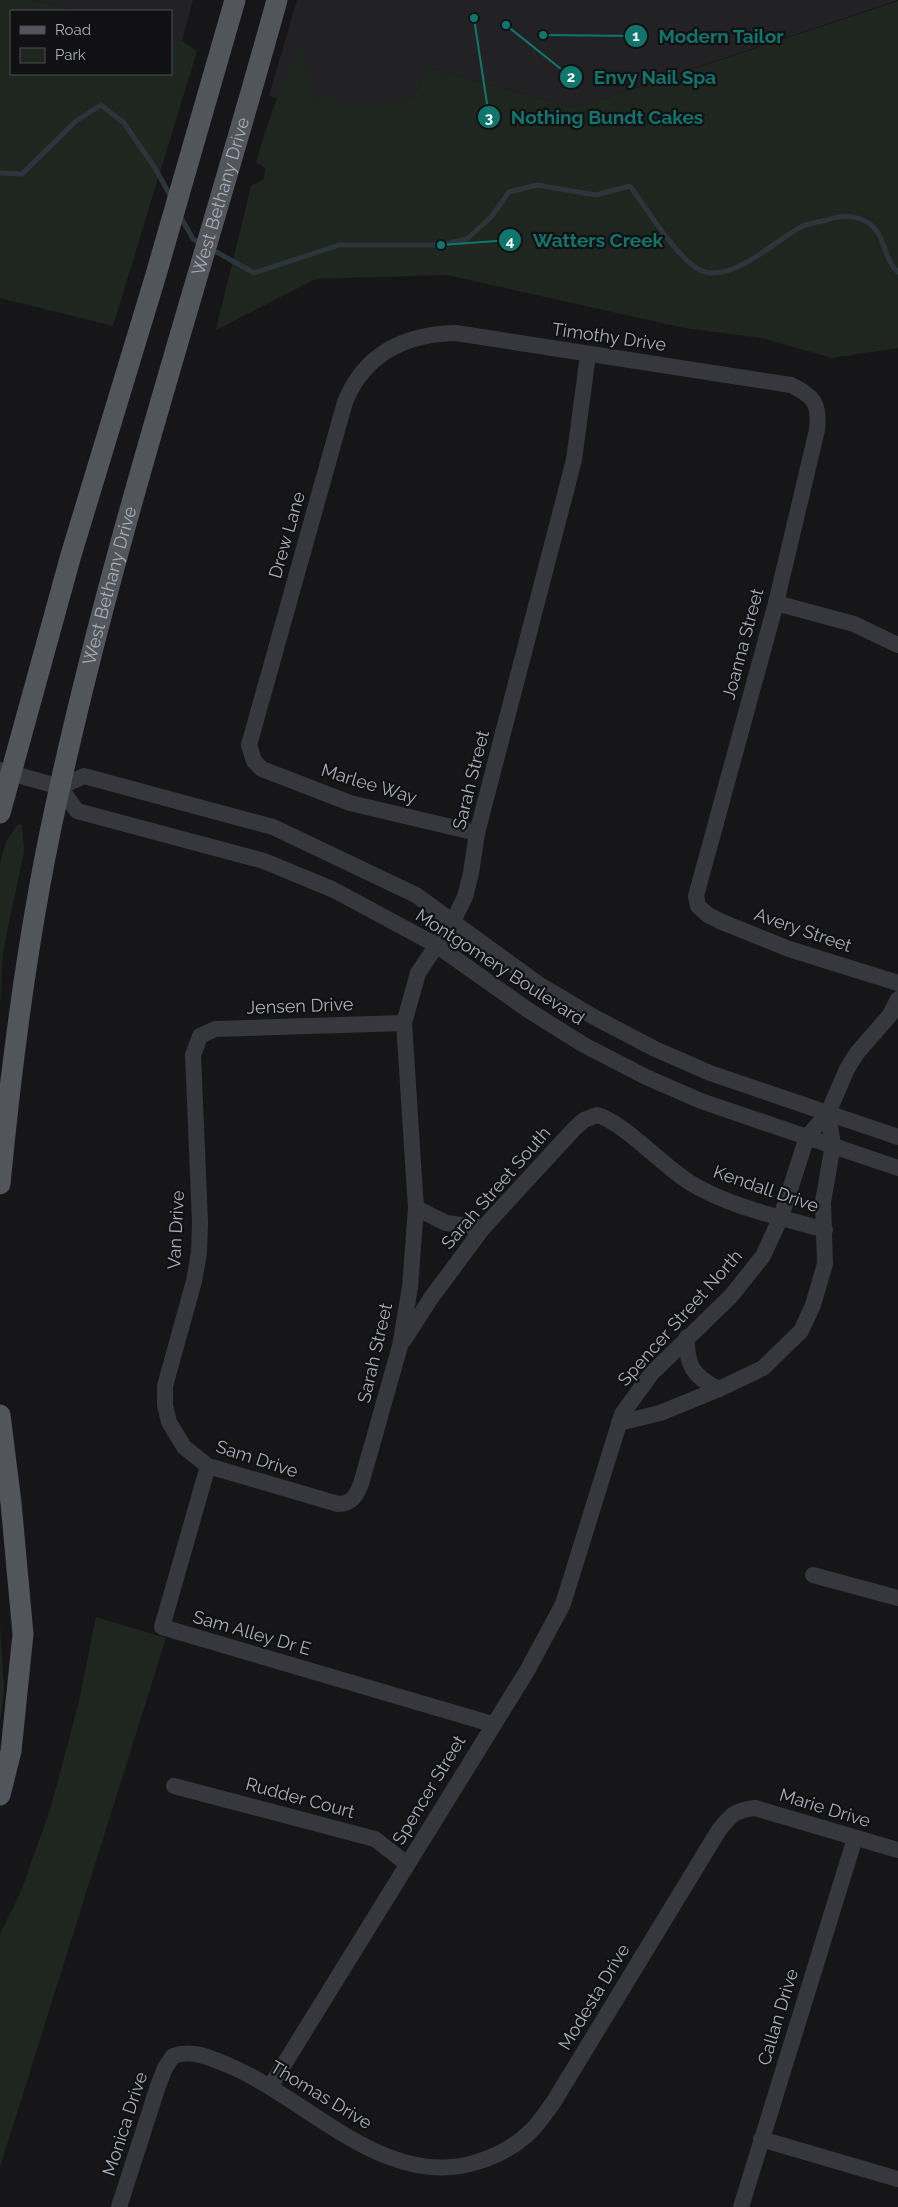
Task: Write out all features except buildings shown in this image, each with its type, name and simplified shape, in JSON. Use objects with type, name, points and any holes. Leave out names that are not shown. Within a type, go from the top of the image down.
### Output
[{"type":"main road","points":[[0,813],[6,772],[155,278],[235,0]]},
{"type":"main road","name":"West Bethany Drive","points":[[0,1184],[12,1054],[36,904],[60,787],[118,552],[277,0]]},
{"type":"main road","points":[[0,1415],[11,1503],[23,1634],[12,1751],[0,1795]]},
{"type":"street","name":"Timothy Drive","points":[[403,342],[430,334],[456,333],[588,355],[792,384],[808,393]]},
{"type":"street","name":"Drew Lane","points":[[254,761],[249,745],[345,402],[353,384],[373,360],[403,342]]},
{"type":"street","name":"Sarah Street","points":[[351,1501],[361,1484],[400,1346],[410,1287],[416,1208],[404,1023],[418,973],[453,921],[469,881],[477,833],[574,460],[588,355]]},
{"type":"street","name":"Joanna Street","points":[[698,906],[696,896],[698,885],[776,603],[817,430],[817,409],[808,393]]},
{"type":"street","points":[[776,603],[854,624],[898,645]]},
{"type":"street","name":"Marlee Way","points":[[254,761],[262,769],[350,803],[477,833]]},
{"type":"street","points":[[6,772],[60,787]]},
{"type":"street","name":"Montgomery Boulevard","points":[[898,1137],[710,1073],[655,1049],[594,1017],[537,983],[416,895],[273,827],[84,776],[60,787],[77,811],[264,861],[334,890],[436,945],[528,1010],[584,1045],[637,1072],[701,1101],[898,1168]]},
{"type":"street","name":"Avery Street","points":[[698,906],[708,915],[722,922],[789,949],[898,983]]},
{"type":"street","points":[[619,1423],[660,1413],[719,1389],[762,1368],[801,1331],[813,1305],[825,1264],[823,1202],[833,1145],[828,1113],[847,1069],[857,1053],[890,1015],[898,999]]},
{"type":"street","name":"Jensen Drive","points":[[200,1036],[215,1029],[404,1023]]},
{"type":"street","name":"Van Drive","points":[[169,1422],[165,1406],[165,1386],[194,1281],[199,1253],[200,1222],[193,1055],[200,1036]]},
{"type":"street","name":"Spencer Street North","points":[[594,1501],[622,1414],[652,1373],[731,1296],[762,1256],[781,1218],[807,1137],[828,1113]]},
{"type":"street","name":"Kendall Drive","points":[[597,1115],[611,1121],[674,1172],[691,1183],[729,1201],[825,1230]]},
{"type":"street","name":"Sarah Street South","points":[[400,1346],[431,1298],[483,1228],[574,1129],[584,1120],[597,1115]]},
{"type":"street","points":[[416,1208],[446,1223],[483,1228]]},
{"type":"street","points":[[687,1337],[686,1354],[692,1370],[704,1382],[719,1389]]},
{"type":"street","name":"Sam Drive","points":[[169,1422],[184,1447],[208,1466],[332,1502],[345,1504],[351,1501]]},
{"type":"street","name":"Sam Alley Dr E","points":[[208,1466],[162,1628],[492,1724]]},
{"type":"street","name":"Spencer Street","points":[[270,2087],[492,1724],[527,1671],[563,1604],[594,1501]]},
{"type":"street","points":[[813,1575],[898,1598]]},
{"type":"street","name":"Rudder Court","points":[[174,1786],[375,1839],[407,1864]]},
{"type":"street","name":"Marie Drive","points":[[740,1809],[755,1808],[898,1850]]},
{"type":"street","name":"Modesta Drive","points":[[450,2168],[493,2157],[531,2130],[553,2103],[719,1830],[730,1816],[740,1809]]},
{"type":"street","name":"Callan Drive","points":[[740,2207],[855,1838]]},
{"type":"street","name":"Thomas Drive","points":[[173,2056],[185,2052],[197,2054],[238,2070],[270,2087],[348,2136],[383,2155],[418,2166],[450,2168]]},
{"type":"street","name":"Monica Drive","points":[[119,2207],[158,2086],[165,2068],[173,2056]]},
{"type":"street","points":[[761,2139],[898,2179]]},
{"type":"shaded area","points":[[33,0],[193,0],[182,41],[172,38],[172,10],[70,10]]},
{"type":"shaded area","points":[[297,0],[898,0],[575,108],[426,67],[420,86],[410,101],[356,119],[269,96]]},
{"type":"green space","points":[[0,0],[33,0],[70,10],[10,10],[10,75],[172,75],[172,38],[182,41],[197,51],[113,326],[0,298]]},
{"type":"green space","points":[[898,1],[898,348],[832,358],[762,338],[684,328],[447,275],[316,279],[216,330],[251,186],[264,179],[265,168],[256,162],[276,102],[301,45],[313,98],[329,93],[339,102],[354,105],[410,101],[420,86],[426,67],[575,108]]},
{"type":"green space","points":[[18,824],[22,825],[24,852],[3,951],[0,1006],[0,863],[6,842]]},
{"type":"green space","points":[[96,1617],[166,1638],[0,2167],[0,1934],[21,1891],[50,1810],[78,1706]]},
{"type":"green space","points":[[0,1625],[4,1690],[0,1723]]},
{"type":"waterway","points":[[0,173],[22,174],[76,121],[101,105],[124,123],[155,168],[171,197]]},
{"type":"waterway","points":[[211,249],[254,273],[339,245],[441,245],[467,239],[492,216],[509,192],[537,185],[596,195],[630,186],[672,244],[691,264],[700,270],[712,273],[739,266],[804,226],[848,216],[859,218],[875,229],[893,267],[898,272]]},
{"type":"waterway","points":[[180,216],[193,239],[202,244]]},
{"type":"place","name":"Nothing Bundt Cakes","points":[[474,18]]},
{"type":"place","name":"Envy Nail Spa","points":[[506,25]]},
{"type":"place","name":"Modern Tailor","points":[[543,35]]},
{"type":"place","name":"Watters Creek","points":[[441,245]]}]
